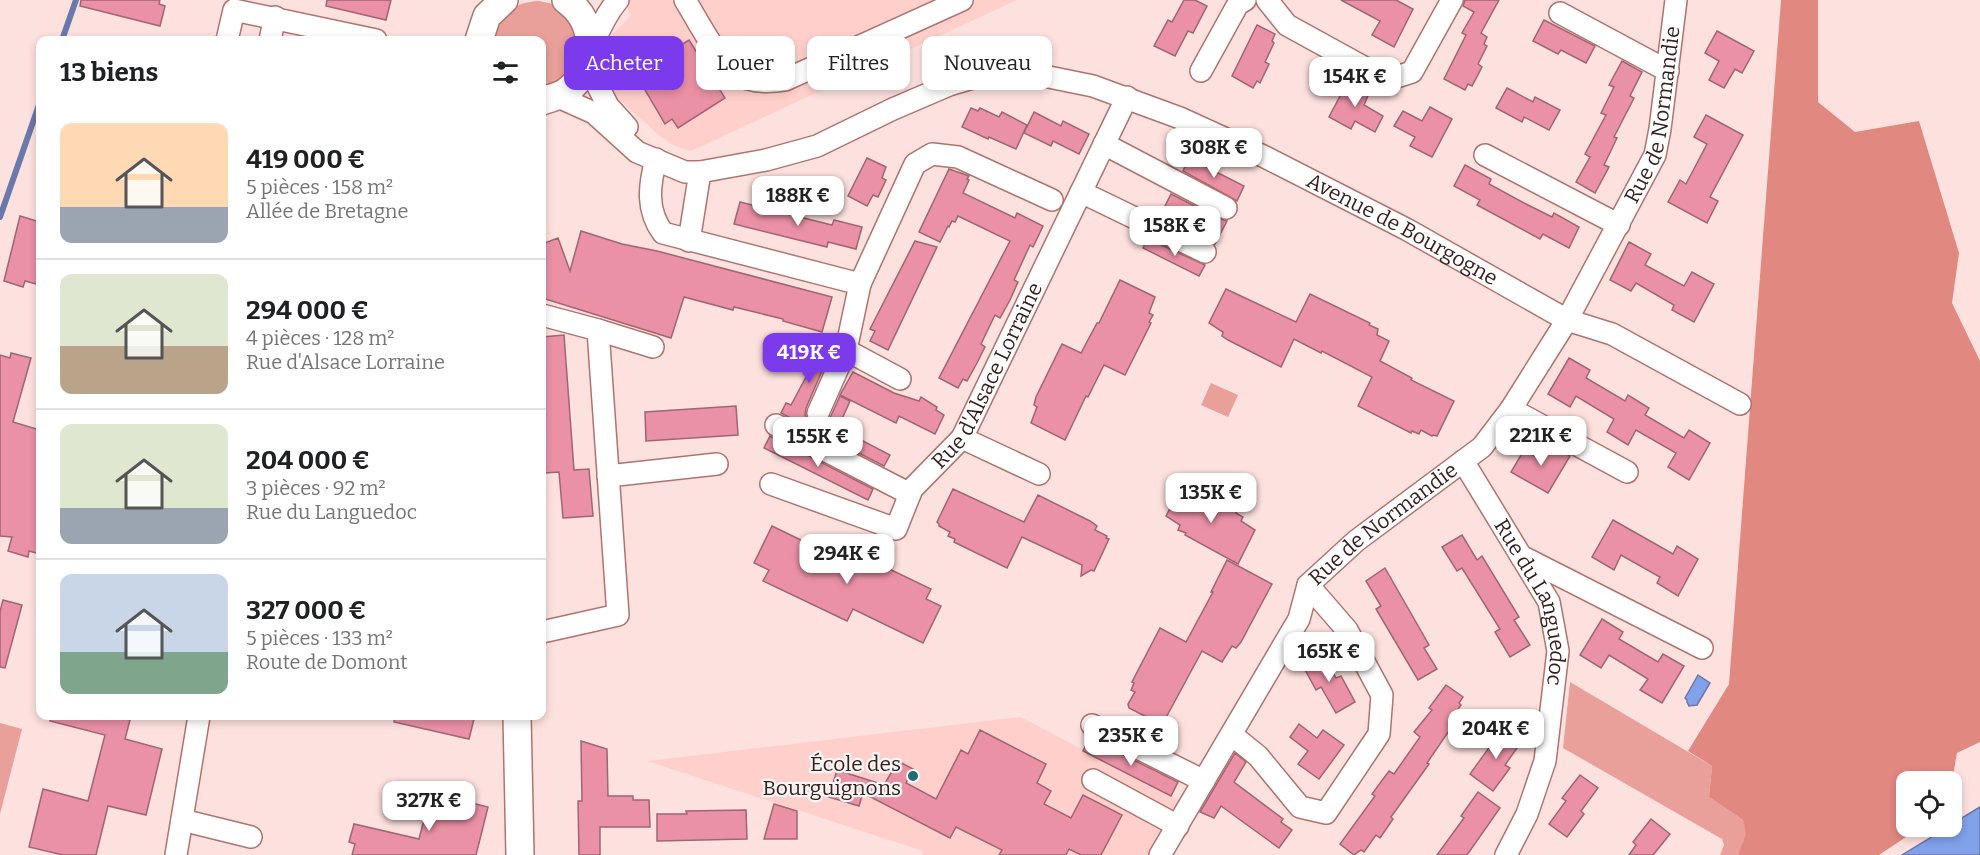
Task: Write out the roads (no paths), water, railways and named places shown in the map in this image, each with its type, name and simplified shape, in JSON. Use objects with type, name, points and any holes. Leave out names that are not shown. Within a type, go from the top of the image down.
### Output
[{"type":"main road","points":[[566,0],[583,17],[590,36]]},
{"type":"main road","points":[[549,99],[569,90]]},
{"type":"main road","points":[[517,720],[520,855]]},
{"type":"street","points":[[596,36],[610,9],[618,0]]},
{"type":"street","points":[[685,0],[724,63],[746,79],[767,82],[785,80],[962,0]]},
{"type":"street","points":[[1202,71],[1238,4],[1245,0]]},
{"type":"street","points":[[1267,0],[1287,26],[1387,80],[1412,72],[1452,0]]},
{"type":"street","name":"Rue de Normandie","points":[[1160,855],[1299,619],[1308,585],[1356,541],[1482,447],[1511,410],[1566,320],[1655,155],[1676,0]]},
{"type":"street","points":[[228,36],[234,10],[358,36]]},
{"type":"street","points":[[1560,13],[1668,71]]},
{"type":"street","points":[[271,36],[275,17]]},
{"type":"street","name":"Avenue de Bourgogne","points":[[549,99],[594,113],[637,152],[685,172],[700,172],[766,160],[817,146],[893,109],[949,85],[975,77],[1001,73],[1040,75],[1093,86],[1180,118],[1324,187],[1406,228],[1566,320],[1612,334],[1740,404]]},
{"type":"street","name":"Avenue de Bourgogne","points":[[601,90],[608,106],[656,159]]},
{"type":"street","name":"Rue d'Alsace Lorraine","points":[[771,484],[896,529],[912,489],[962,438],[1126,97]]},
{"type":"street","points":[[1104,144],[1226,208]]},
{"type":"street","points":[[818,413],[846,350],[861,284],[915,164],[932,154],[958,157],[1052,200]]},
{"type":"street","points":[[1485,155],[1619,225]]},
{"type":"street","points":[[656,159],[650,180],[655,221],[663,233],[861,284]]},
{"type":"street","points":[[689,241],[700,172]]},
{"type":"street","points":[[1081,192],[1205,252]]},
{"type":"street","points":[[546,316],[654,347]]},
{"type":"street","points":[[546,631],[618,615],[598,330]]},
{"type":"street","points":[[846,350],[900,379]]},
{"type":"street","points":[[1511,410],[1627,472]]},
{"type":"street","points":[[777,425],[910,494]]},
{"type":"street","points":[[962,438],[1039,474]]},
{"type":"street","name":"Rue du Languedoc","points":[[1463,461],[1550,602],[1558,651],[1545,761],[1527,813],[1506,855]]},
{"type":"street","points":[[608,476],[717,464]]},
{"type":"street","points":[[1521,556],[1702,648]]},
{"type":"street","points":[[1232,735],[1258,756],[1300,807],[1326,813],[1379,734],[1382,695],[1347,630],[1308,585]]},
{"type":"street","points":[[176,855],[198,720]]},
{"type":"street","points":[[1092,725],[1204,781]]},
{"type":"street","points":[[1093,780],[1178,826]]},
{"type":"street","points":[[182,820],[251,837]]},
{"type":"water","points":[[1698,675],[1710,683],[1697,705],[1689,706],[1685,698]]},
{"type":"water","points":[[1980,807],[1980,855],[1902,855],[1932,837],[1962,837],[1962,818]]},
{"type":"waterway","points":[[63,36],[76,0]]},
{"type":"waterway","points":[[0,217],[36,114]]},
{"type":"place","name":"École des Bourguignons","points":[[913,776]]}]
